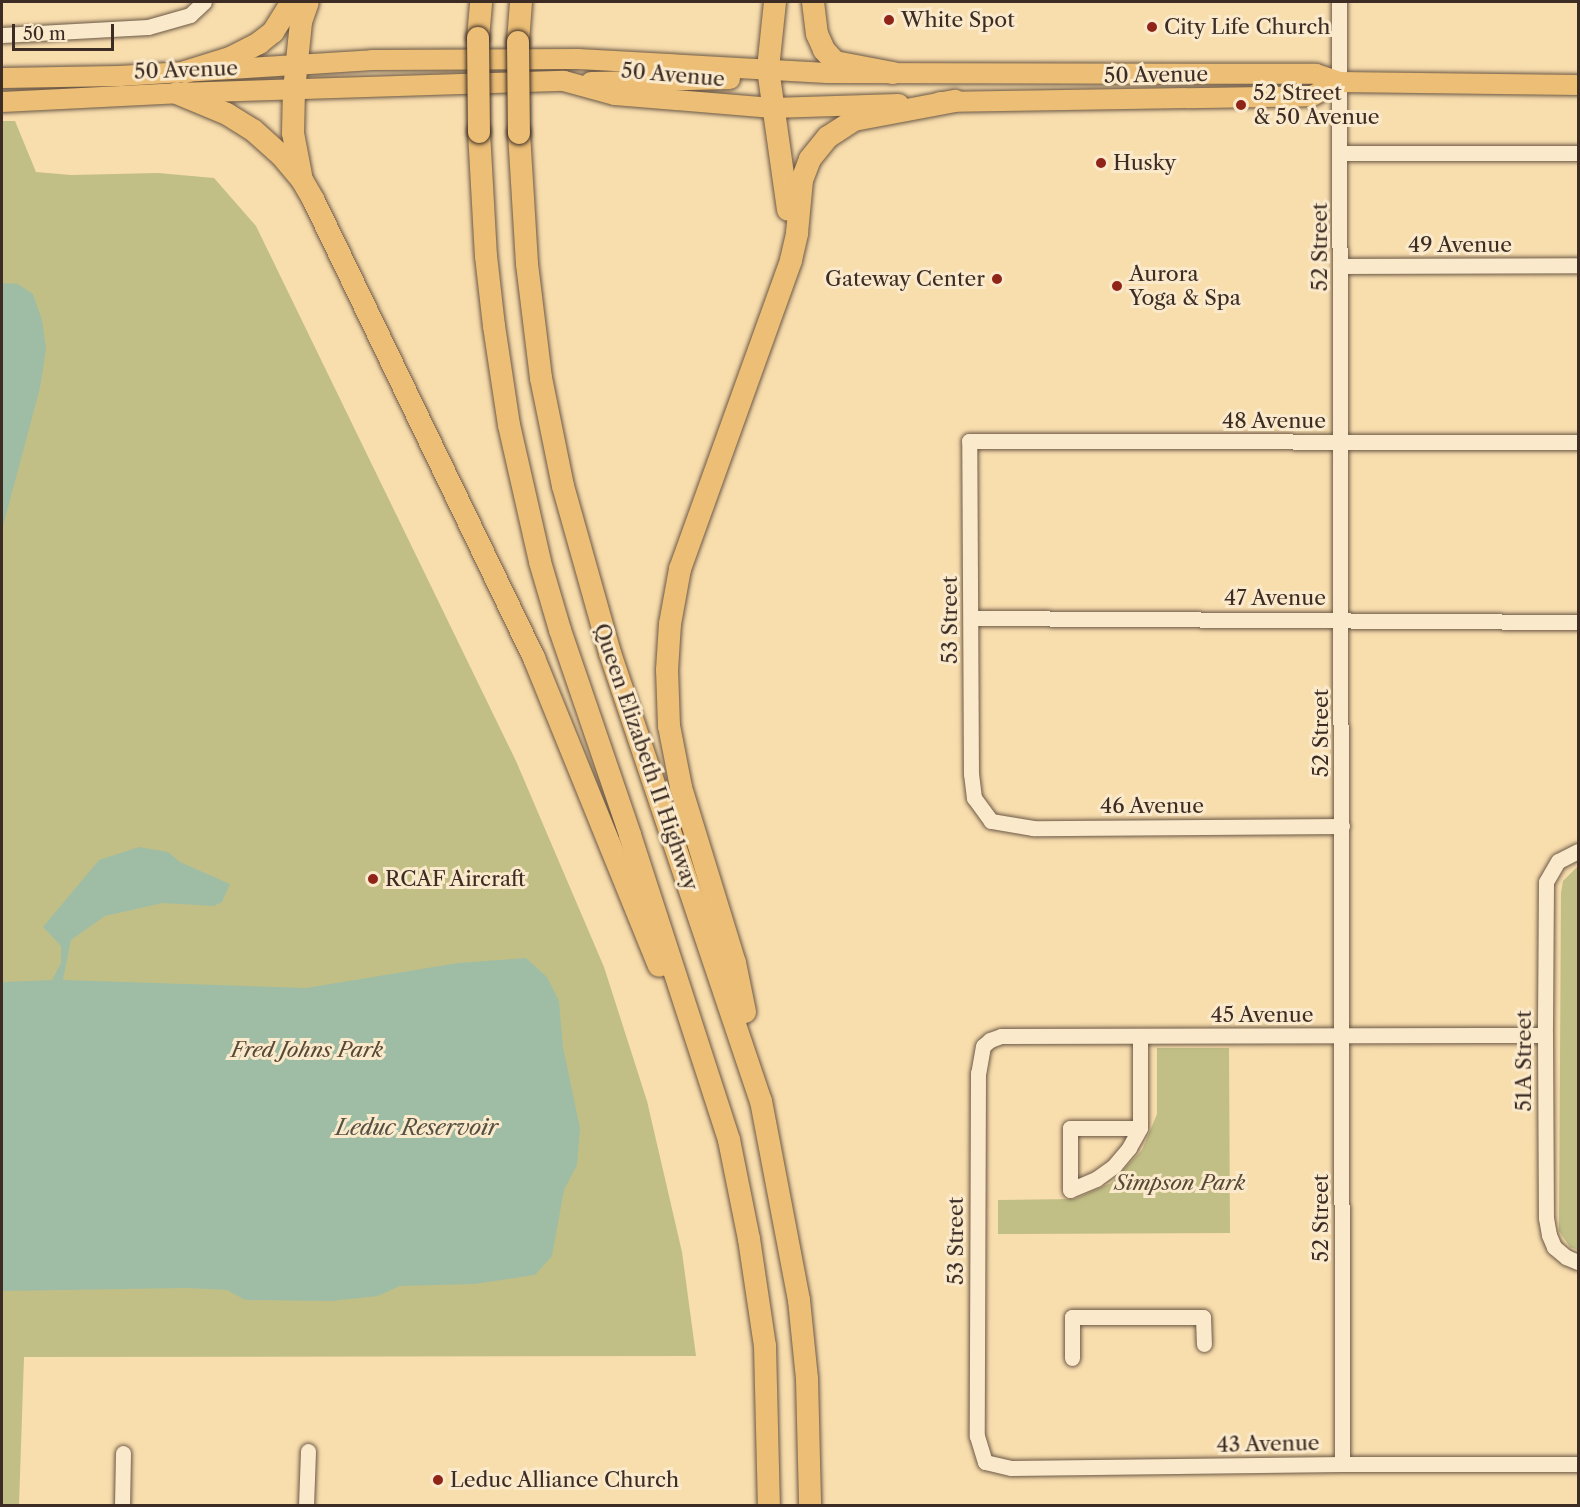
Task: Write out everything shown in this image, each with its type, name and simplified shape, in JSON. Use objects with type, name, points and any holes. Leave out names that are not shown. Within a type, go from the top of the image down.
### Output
[{"type":"highway","points":[[185,72],[230,58],[259,43],[273,32],[292,2]]},
{"type":"highway","points":[[302,180],[293,133],[294,90],[300,22],[308,2]]},
{"type":"highway","name":"Queen Elizabeth II Highway","points":[[481,2],[478,38],[479,132],[485,245],[494,326],[509,424],[540,562],[560,630],[645,880],[729,1140],[749,1239],[765,1346],[770,1506]]},
{"type":"highway","name":"Queen Elizabeth II Highway","points":[[521,2],[518,42],[519,133],[527,264],[541,378],[563,486],[610,654],[761,1101],[799,1300],[807,1379],[810,1506]]},
{"type":"highway","points":[[759,349],[783,269],[788,223],[786,183],[772,108],[768,69],[775,2]]},
{"type":"highway","points":[[813,2],[817,34],[824,50],[835,62],[893,73]]},
{"type":"highway","points":[[177,93],[227,114],[254,130],[281,155],[302,180],[534,658],[729,1140]]},
{"type":"highway","points":[[761,1101],[735,963],[681,787],[669,726],[667,670],[670,624],[680,569],[791,260],[797,232],[802,180],[810,159],[820,144],[841,126],[854,120],[955,101]]},
{"type":"main road","name":"50 Avenue","points":[[2,78],[120,76],[296,64],[578,58],[768,69],[893,73],[1316,74],[1339,82],[1578,85]]},
{"type":"main road","points":[[294,90],[300,81],[311,73],[421,60]]},
{"type":"main road","points":[[564,81],[712,80],[751,77],[768,69]]},
{"type":"main road","points":[[1007,73],[1007,102]]},
{"type":"main road","name":"50 Avenue","points":[[2,102],[177,93],[564,81],[615,95],[772,108],[955,101],[1312,96],[1339,82]]},
{"type":"street","points":[[2,35],[148,27],[190,15],[204,2]]},
{"type":"street","name":"52 Street","points":[[1339,2],[1342,266],[1342,1464]]},
{"type":"street","points":[[1340,153],[1578,153]]},
{"type":"street","name":"49 Avenue","points":[[1342,266],[1578,265]]},
{"type":"street","name":"48 Avenue","points":[[969,441],[1578,442]]},
{"type":"street","name":"53 Street","points":[[969,441],[972,618],[971,774],[974,798]]},
{"type":"street","name":"47 Avenue","points":[[972,618],[1578,621]]},
{"type":"street","name":"46 Avenue","points":[[974,798],[991,821],[1033,828],[1342,826]]},
{"type":"street","name":"51A Street","points":[[1572,1259],[1554,1247],[1546,1218],[1546,882],[1558,861],[1578,851]]},
{"type":"street","name":"45 Avenue","points":[[983,1047],[1000,1036],[1545,1035]]},
{"type":"street","points":[[1140,1037],[1140,1128],[1129,1148],[1114,1166],[1096,1179],[1070,1190],[1070,1128],[1140,1128]]},
{"type":"street","name":"53 Street","points":[[976,1436],[978,1073],[983,1047]]},
{"type":"street","points":[[1072,1358],[1072,1317],[1203,1317],[1204,1344]]},
{"type":"street","name":"43 Avenue","points":[[976,1436],[985,1461],[1011,1468],[1578,1464]]},
{"type":"street","points":[[306,1506],[308,1451]]},
{"type":"street","points":[[122,1506],[123,1453]]},
{"type":"green space","name":"Fred Johns Park","points":[[2,121],[15,121],[36,172],[71,175],[158,173],[214,178],[256,226],[516,761],[604,967],[647,1101],[682,1252],[696,1356],[24,1357],[19,1505],[2,1506]]},
{"type":"green space","points":[[1578,866],[1578,1250],[1570,1247],[1559,1231],[1561,893],[1563,881]]},
{"type":"green space","name":"Simpson Park","points":[[1157,1048],[1229,1048],[1230,1233],[998,1234],[998,1200],[1075,1199],[1111,1183],[1142,1150],[1157,1114]]},
{"type":"water","points":[[2,283],[18,284],[33,294],[42,320],[46,349],[40,388],[2,530]]},
{"type":"water","name":"Leduc Reservoir","points":[[139,847],[168,852],[180,862],[230,884],[222,902],[214,906],[163,903],[105,916],[71,940],[63,980],[306,988],[458,963],[526,958],[547,977],[559,1001],[563,1047],[580,1128],[577,1165],[564,1190],[552,1256],[535,1275],[474,1284],[400,1286],[378,1296],[331,1301],[245,1300],[227,1290],[186,1288],[2,1291],[2,982],[52,980],[61,963],[61,946],[43,927],[99,860]]},
{"type":"place","name":"White Spot","points":[[889,20]]},
{"type":"place","name":"City Life Church","points":[[1152,27]]},
{"type":"place","name":"52 Street & 50 Avenue","points":[[1241,105]]},
{"type":"place","name":"Husky","points":[[1101,163]]},
{"type":"place","name":"Gateway Center","points":[[997,279]]},
{"type":"place","name":"Aurora Yoga & Spa","points":[[1117,286]]},
{"type":"place","name":"RCAF Aircraft","points":[[373,879]]},
{"type":"place","name":"Leduc Alliance Church","points":[[438,1480]]}]
